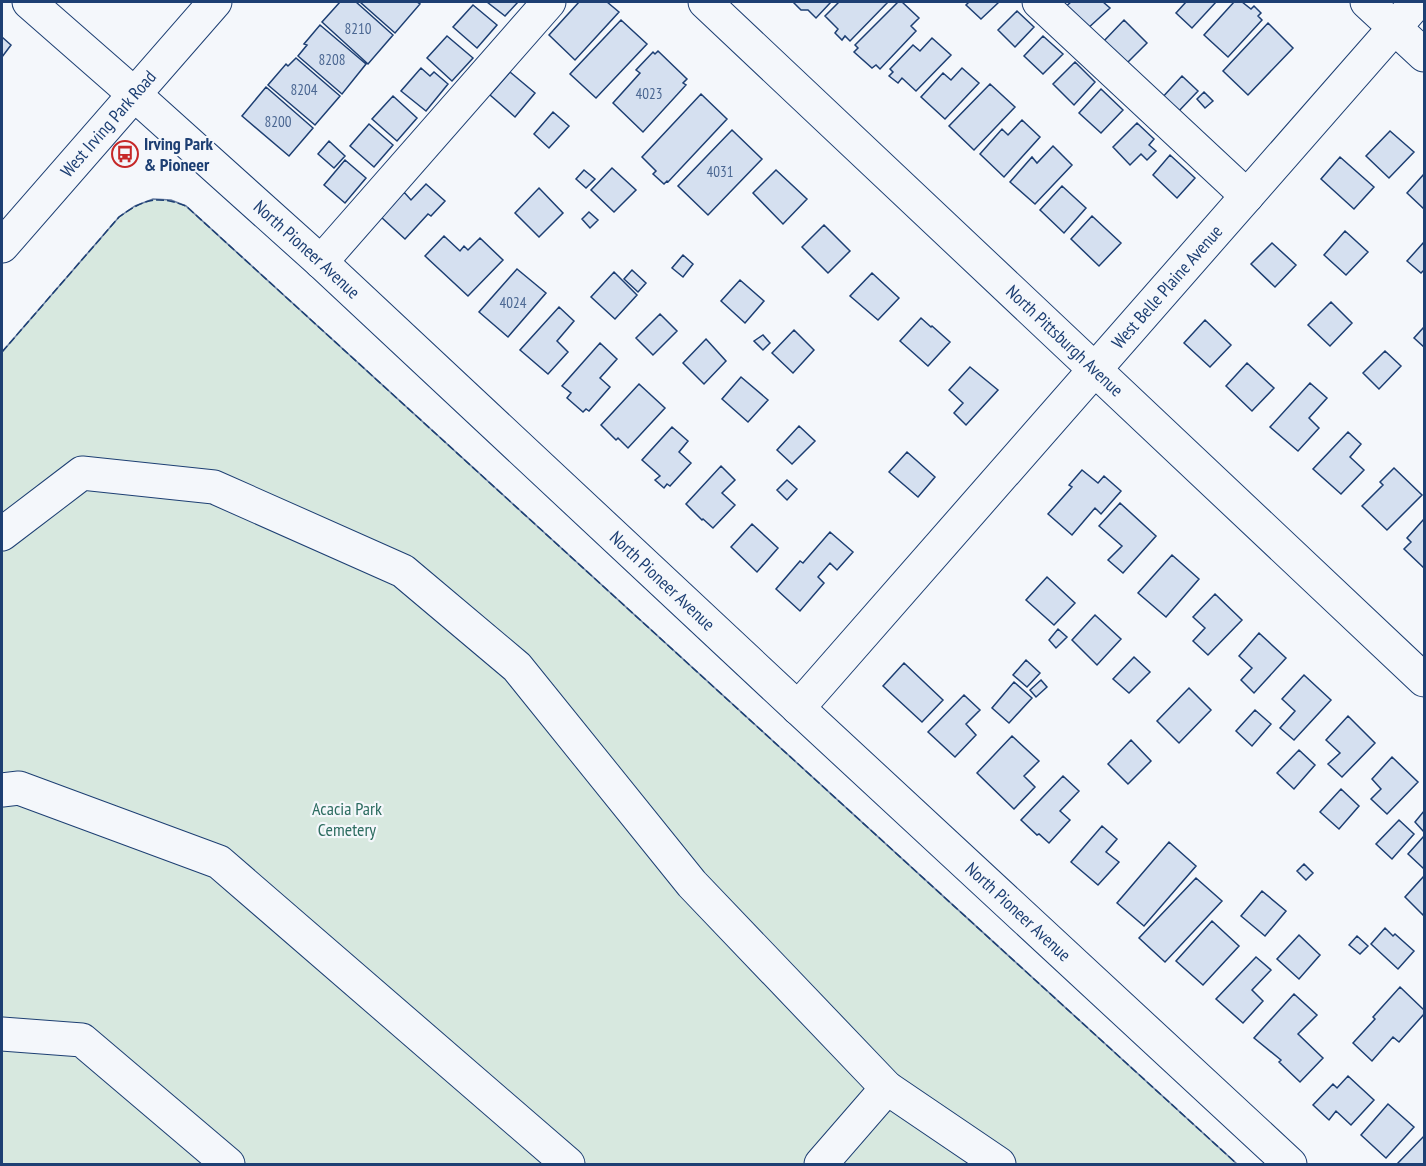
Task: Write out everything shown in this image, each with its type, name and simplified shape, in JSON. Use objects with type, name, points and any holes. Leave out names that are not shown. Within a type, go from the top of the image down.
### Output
[{"type":"street","name":"North Pioneer Avenue","points":[[29,2],[321,262],[1290,1164]]},
{"type":"street","name":"West Irving Park Road","points":[[2,246],[214,2]]},
{"type":"street","points":[[321,262],[549,2]]},
{"type":"street","name":"North Pittsburgh Avenue","points":[[705,2],[1425,680]]},
{"type":"street","points":[[1040,2],[1247,196]]},
{"type":"street","points":[[1367,2],[1425,55]]},
{"type":"street","name":"West Belle Plaine Avenue","points":[[798,708],[1418,2]]},
{"type":"street","points":[[2,534],[82,473],[214,488],[403,571],[518,667],[692,884],[887,1088],[999,1164]]},
{"type":"street","points":[[7,784],[219,862],[568,1164]]},
{"type":"street","points":[[2,1034],[82,1040],[228,1164]]},
{"type":"street","points":[[821,1164],[887,1088]]},
{"type":"green space","name":"Acacia Park Cemetery","points":[[153,199],[171,200],[186,206],[1237,1164],[2,1164],[2,352],[119,217],[135,206]]},
{"type":"building","points":[[340,2],[356,2],[393,35],[368,64],[322,22]]},
{"type":"building","points":[[360,2],[417,2],[420,4],[395,33]]},
{"type":"building","points":[[487,2],[518,2],[505,16]]},
{"type":"building","points":[[579,2],[607,2],[619,12],[575,60],[549,35]]},
{"type":"building","points":[[793,2],[831,2],[816,18],[808,10],[801,10]]},
{"type":"building","points":[[839,2],[887,3],[850,41],[845,36],[842,40],[835,33],[838,29],[825,16]]},
{"type":"building","points":[[898,2],[902,2],[919,18],[911,26],[916,31],[880,69],[876,65],[872,68],[854,52],[858,48],[855,45]]},
{"type":"building","points":[[969,2],[999,2],[981,19],[966,5]]},
{"type":"building","points":[[1071,2],[1103,2],[1110,8],[1086,30],[1064,8]]},
{"type":"building","points":[[1186,2],[1216,2],[1192,28],[1176,13]]},
{"type":"building","points":[[1234,2],[1242,2],[1251,9],[1254,6],[1261,13],[1258,16],[1262,20],[1228,57],[1204,35]]},
{"type":"building","points":[[473,5],[497,25],[477,48],[453,27]]},
{"type":"building","points":[[1017,11],[1034,27],[1015,47],[998,30]]},
{"type":"building","points":[[621,20],[647,44],[596,98],[570,74]]},
{"type":"building","points":[[1124,20],[1147,43],[1125,65],[1102,43]]},
{"type":"building","points":[[1268,23],[1293,48],[1248,95],[1223,71]]},
{"type":"building","points":[[320,25],[366,64],[342,94],[298,56],[307,45],[304,44]]},
{"type":"building","points":[[447,36],[473,58],[452,81],[427,58]]},
{"type":"building","points":[[1043,36],[1063,54],[1043,74],[1024,56]]},
{"type":"building","points":[[2,37],[11,45],[2,57]]},
{"type":"building","points":[[932,38],[951,55],[916,91],[902,78],[898,83],[889,76],[893,72],[890,69],[913,45],[920,51]]},
{"type":"building","points":[[658,51],[687,79],[683,83],[686,85],[643,132],[613,103],[640,73],[636,70],[653,52],[655,54]]},
{"type":"building","points":[[296,58],[340,96],[315,125],[268,85],[286,64],[288,66]]},
{"type":"building","points":[[1075,62],[1095,82],[1074,105],[1053,84]]},
{"type":"building","points":[[421,68],[430,76],[434,72],[448,84],[426,111],[401,91]]},
{"type":"building","points":[[962,68],[979,83],[945,119],[921,97],[943,73],[951,80]]},
{"type":"building","points":[[510,72],[535,93],[515,117],[490,95]]},
{"type":"building","points":[[1182,76],[1198,91],[1177,113],[1161,99]]},
{"type":"building","points":[[990,84],[1015,107],[974,150],[949,126]]},
{"type":"building","points":[[266,87],[313,128],[289,156],[242,116]]},
{"type":"building","points":[[1101,89],[1123,110],[1101,133],[1079,113]]},
{"type":"building","points":[[1204,92],[1213,101],[1205,108],[1197,99]]},
{"type":"building","points":[[701,94],[727,119],[664,184],[653,174],[656,171],[642,157]]},
{"type":"building","points":[[393,96],[417,118],[397,141],[372,119]]},
{"type":"building","points":[[553,112],[569,126],[549,148],[534,134]]},
{"type":"building","points":[[1022,120],[1040,137],[1004,177],[980,154],[1002,129],[1008,135]]},
{"type":"building","points":[[1137,123],[1154,139],[1149,145],[1156,151],[1147,160],[1141,154],[1130,165],[1113,147]]},
{"type":"building","points":[[369,124],[393,145],[374,167],[350,146]]},
{"type":"building","points":[[732,130],[762,159],[708,215],[678,186]]},
{"type":"building","points":[[1390,131],[1414,152],[1389,178],[1366,156]]},
{"type":"building","points":[[329,141],[345,156],[334,168],[318,154]]},
{"type":"building","points":[[1053,146],[1072,165],[1035,204],[1010,182],[1032,157],[1037,163]]},
{"type":"building","points":[[1170,155],[1195,178],[1177,198],[1153,175]]},
{"type":"building","points":[[1340,157],[1374,187],[1354,209],[1321,179]]},
{"type":"building","points":[[345,160],[366,178],[345,203],[324,185]]},
{"type":"building","points":[[612,168],[636,190],[614,212],[591,190]]},
{"type":"building","points":[[584,170],[595,179],[586,188],[576,179]]},
{"type":"building","points":[[776,170],[807,199],[783,224],[753,193]]},
{"type":"building","points":[[1424,174],[1424,209],[1407,193]]},
{"type":"building","points":[[426,184],[445,201],[431,216],[428,214],[405,239],[381,217],[404,192],[411,200]]},
{"type":"building","points":[[1062,186],[1086,208],[1064,233],[1040,210]]},
{"type":"building","points":[[539,188],[563,213],[539,237],[515,213]]},
{"type":"building","points":[[589,212],[598,220],[590,228],[582,219]]},
{"type":"building","points":[[1092,216],[1121,243],[1099,266],[1071,239]]},
{"type":"building","points":[[824,225],[850,251],[828,273],[802,247]]},
{"type":"building","points":[[1345,231],[1368,252],[1346,275],[1324,255]]},
{"type":"building","points":[[444,236],[460,251],[464,246],[468,250],[480,238],[503,260],[468,296],[425,256]]},
{"type":"building","points":[[1424,242],[1424,270],[1421,273],[1407,261]]},
{"type":"building","points":[[1272,243],[1296,265],[1275,287],[1251,264]]},
{"type":"building","points":[[683,255],[693,264],[683,277],[672,268]]},
{"type":"building","points":[[517,269],[546,293],[508,337],[479,312]]},
{"type":"building","points":[[632,270],[646,283],[638,292],[624,279]]},
{"type":"building","points":[[614,272],[637,295],[615,319],[591,297]]},
{"type":"building","points":[[872,273],[899,298],[878,320],[850,296]]},
{"type":"building","points":[[740,280],[764,301],[745,323],[721,301]]},
{"type":"building","points":[[1331,302],[1352,323],[1330,346],[1308,325]]},
{"type":"building","points":[[559,307],[574,321],[557,341],[568,352],[548,374],[520,350]]},
{"type":"building","points":[[660,314],[677,331],[653,355],[636,338]]},
{"type":"building","points":[[921,318],[950,342],[928,366],[900,341]]},
{"type":"building","points":[[1205,320],[1231,345],[1210,367],[1184,343]]},
{"type":"building","points":[[1424,327],[1424,347],[1414,338]]},
{"type":"building","points":[[794,330],[814,350],[793,373],[772,353]]},
{"type":"building","points":[[763,335],[770,343],[763,350],[754,341]]},
{"type":"building","points":[[706,339],[726,361],[704,384],[683,363]]},
{"type":"building","points":[[600,343],[617,359],[600,378],[610,387],[589,411],[586,409],[583,412],[567,398],[571,393],[562,386]]},
{"type":"building","points":[[1385,351],[1401,366],[1379,389],[1363,373]]},
{"type":"building","points":[[1247,363],[1274,388],[1252,411],[1226,386]]},
{"type":"building","points":[[970,367],[998,390],[966,425],[954,413],[963,403],[949,390]]},
{"type":"building","points":[[741,377],[768,400],[748,422],[722,399]]},
{"type":"building","points":[[1310,383],[1327,398],[1309,418],[1319,428],[1298,451],[1270,427]]},
{"type":"building","points":[[639,384],[665,408],[628,448],[601,425]]},
{"type":"building","points":[[799,426],[815,441],[792,464],[777,450]]},
{"type":"building","points":[[672,427],[688,441],[679,452],[691,463],[670,486],[667,484],[664,488],[655,480],[660,476],[642,460]]},
{"type":"building","points":[[1348,432],[1361,444],[1350,457],[1364,470],[1341,494],[1313,469]]},
{"type":"building","points":[[907,452],[935,477],[918,497],[889,472]]},
{"type":"building","points":[[721,466],[735,480],[722,493],[735,505],[713,528],[686,504]]},
{"type":"building","points":[[1394,468],[1422,495],[1387,530],[1362,506],[1383,485],[1380,482]]},
{"type":"building","points":[[1082,470],[1098,483],[1104,476],[1121,491],[1101,514],[1095,508],[1072,535],[1048,514],[1072,487],[1069,485]]},
{"type":"building","points":[[787,480],[797,489],[787,500],[777,490]]},
{"type":"building","points":[[1120,503],[1156,536],[1123,573],[1108,560],[1122,546],[1099,526]]},
{"type":"building","points":[[1424,519],[1424,568],[1404,549],[1411,542],[1407,538]]},
{"type":"building","points":[[752,524],[778,548],[757,572],[731,547]]},
{"type":"building","points":[[830,532],[853,552],[837,570],[830,563],[818,577],[824,583],[800,611],[776,589],[800,561],[803,563]]},
{"type":"building","points":[[1172,555],[1199,579],[1166,617],[1138,593]]},
{"type":"building","points":[[1047,577],[1075,603],[1054,625],[1026,600]]},
{"type":"building","points":[[1215,594],[1242,620],[1208,655],[1193,641],[1205,628],[1193,617]]},
{"type":"building","points":[[1095,615],[1121,639],[1097,665],[1072,640]]},
{"type":"building","points":[[1058,629],[1067,637],[1056,648],[1049,640]]},
{"type":"building","points":[[1259,633],[1286,658],[1254,693],[1241,680],[1252,668],[1239,656]]},
{"type":"building","points":[[1134,657],[1150,672],[1129,693],[1113,679]]},
{"type":"building","points":[[1026,660],[1040,673],[1027,687],[1013,675]]},
{"type":"building","points":[[904,663],[943,700],[922,722],[883,686]]},
{"type":"building","points":[[1304,675],[1331,700],[1294,740],[1280,728],[1295,711],[1282,699]]},
{"type":"building","points":[[1041,680],[1047,687],[1036,697],[1030,690]]},
{"type":"building","points":[[1014,682],[1032,698],[1009,723],[992,708]]},
{"type":"building","points":[[1189,688],[1211,710],[1179,743],[1157,721]]},
{"type":"building","points":[[964,695],[980,710],[966,724],[976,735],[955,757],[928,732]]},
{"type":"building","points":[[1255,710],[1271,724],[1252,746],[1236,731]]},
{"type":"building","points":[[1348,716],[1375,743],[1342,777],[1328,764],[1340,753],[1326,740]]},
{"type":"building","points":[[1012,736],[1039,761],[1024,776],[1035,787],[1014,809],[977,773]]},
{"type":"building","points":[[1131,740],[1151,761],[1128,784],[1108,764]]},
{"type":"building","points":[[1299,750],[1315,765],[1294,789],[1277,773]]},
{"type":"building","points":[[1392,757],[1418,782],[1387,814],[1371,799],[1381,789],[1372,779]]},
{"type":"building","points":[[1063,776],[1079,791],[1060,811],[1070,820],[1049,843],[1021,820]]},
{"type":"building","points":[[1341,789],[1359,806],[1339,829],[1320,812]]},
{"type":"building","points":[[1424,811],[1424,832],[1415,822]]},
{"type":"building","points":[[1399,820],[1414,834],[1392,859],[1376,844]]},
{"type":"building","points":[[1102,826],[1117,839],[1106,852],[1119,862],[1098,885],[1071,862]]},
{"type":"building","points":[[1424,836],[1424,867],[1423,868],[1408,854]]},
{"type":"building","points":[[1169,842],[1196,866],[1144,926],[1117,903]]},
{"type":"building","points":[[1304,864],[1313,873],[1306,880],[1297,871]]},
{"type":"building","points":[[1424,876],[1424,913],[1423,915],[1405,897]]},
{"type":"building","points":[[1196,878],[1222,901],[1165,962],[1139,938]]},
{"type":"building","points":[[1262,891],[1286,911],[1265,936],[1241,916]]},
{"type":"building","points":[[1212,921],[1239,946],[1203,985],[1176,961]]},
{"type":"building","points":[[1385,928],[1414,951],[1398,969],[1371,944]]},
{"type":"building","points":[[1299,935],[1320,955],[1299,979],[1277,959]]},
{"type":"building","points":[[1357,936],[1368,946],[1360,954],[1349,945]]},
{"type":"building","points":[[1256,957],[1271,970],[1252,990],[1263,1001],[1243,1023],[1216,999]]},
{"type":"building","points":[[1400,987],[1424,1010],[1424,1014],[1399,1042],[1393,1037],[1372,1061],[1353,1043]]},
{"type":"building","points":[[1294,994],[1317,1015],[1298,1034],[1323,1058],[1300,1082],[1279,1062],[1281,1060],[1254,1038]]},
{"type":"building","points":[[1348,1076],[1374,1100],[1351,1125],[1336,1111],[1329,1120],[1313,1105],[1333,1084],[1337,1088]]},
{"type":"building","points":[[1388,1104],[1414,1127],[1386,1158],[1361,1135]]},
{"type":"building","points":[[1424,1136],[1424,1164],[1397,1164]]},
{"type":"fence","points":[[2,352],[119,217],[136,206],[151,201],[167,201],[186,206],[1237,1164]]},
{"type":"place","name":"Irving Park & Pioneer","points":[[125,154]]}]
